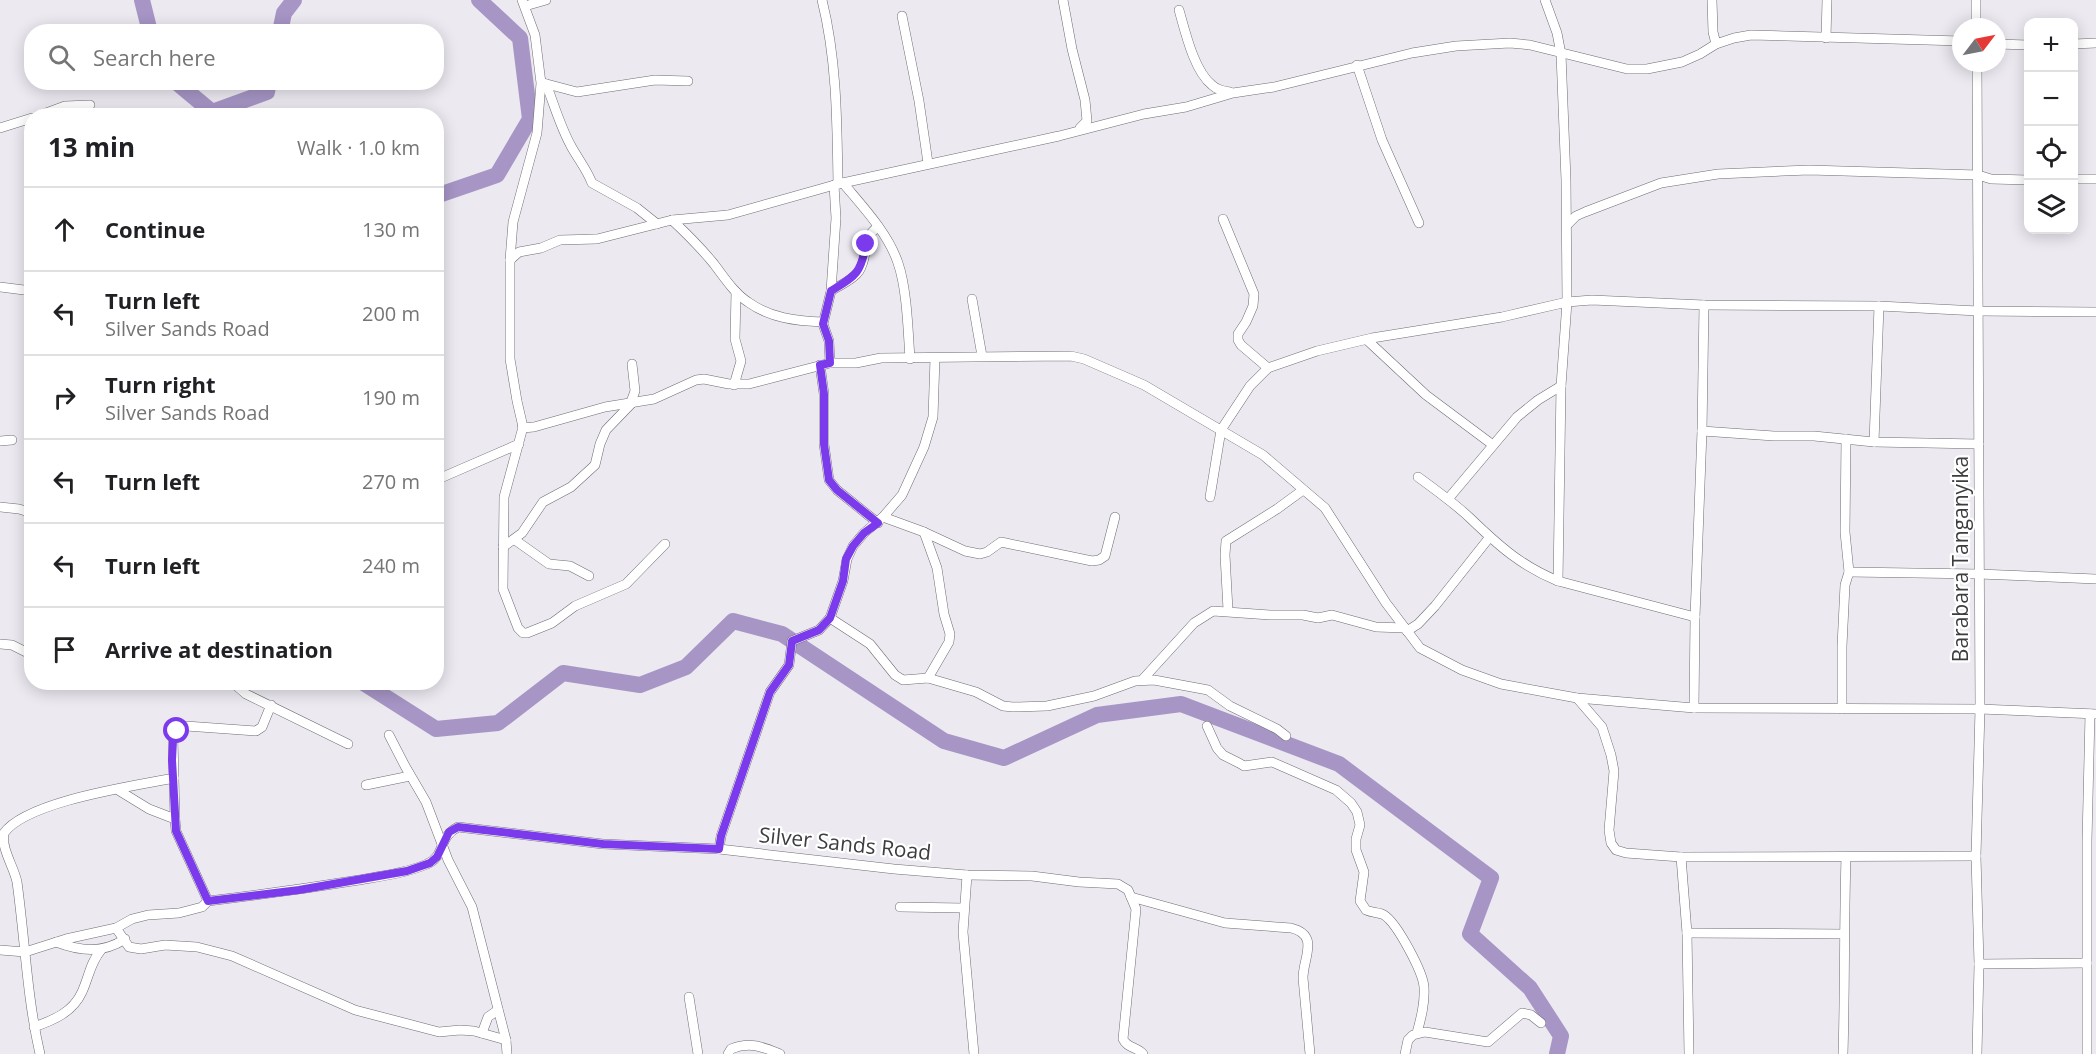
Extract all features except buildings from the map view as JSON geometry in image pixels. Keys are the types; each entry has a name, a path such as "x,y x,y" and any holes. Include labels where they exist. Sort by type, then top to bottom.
{"street":[{"path":"546,0 524,3 535,35 543,83 561,126 587,170 592,183 631,205 657,224"},
{"path":"822,0 827,19 836,101 838,184 831,291 823,322 829,341 825,364 824,394 824,444 829,480 837,490 881,520 924,532 965,551 980,554 1001,542 1096,561 1105,556 1115,517"},
{"path":"1063,0 1072,49 1086,100 1087,115 1084,126 1075,130"},
{"path":"1545,0 1552,15 1561,54 1567,225 1567,302 1562,386 1558,581"},
{"path":"1712,0 1713,32 1716,44"},
{"path":"1826,38 1827,0"},
{"path":"1976,0 1977,18"},
{"path":"1179,10 1198,66 1210,84 1219,90 1233,93"},
{"path":"902,16 920,101 928,163"},
{"path":"510,260 519,252 541,248 560,240 597,239 672,220 728,214 838,184 1037,141 1144,114 1186,107 1233,93 1274,87 1412,52 1486,43 1530,45 1627,69 1647,69 1682,62 1716,44 1751,35 1952,41"},
{"path":"2078,44 2096,43"},
{"path":"2006,44 2024,45"},
{"path":"1357,65 1391,161 1419,223"},
{"name":"Barabara Tanganyika","path":"1977,72 1980,709 1976,856 1979,964 1977,1054"},
{"path":"543,83 577,92 655,80 688,81"},
{"path":"543,83 537,133 513,222 510,260 510,358 522,428 504,497 503,589 518,628 523,633 527,633 552,623 575,606 626,584 665,544"},
{"path":"59,108 90,105"},
{"path":"0,128 24,120"},
{"path":"1567,225 1576,216 1602,204 1661,183 1718,174 1809,170 1978,175 1991,179 2024,180"},
{"path":"2078,179 2096,179"},
{"path":"838,184 878,227 899,265 908,323 910,359"},
{"path":"1222,219 1254,294 1253,306 1238,334 1238,340 1268,368"},
{"path":"672,220 691,238 747,302 774,315 795,321 823,322"},
{"path":"831,291 854,277 860,270 867,238 878,227"},
{"path":"0,286 24,290"},
{"path":"734,385 741,362 735,339 736,292"},
{"path":"972,299 982,356"},
{"path":"1209,497 1221,430 1250,386 1268,368 1317,351 1367,340 1502,317 1567,302 1627,300 1704,305 1879,306 1978,311 2096,312"},
{"path":"1694,708 1704,305"},
{"path":"1874,442 1879,306"},
{"path":"1367,340 1426,395 1492,445"},
{"path":"522,428 654,399 696,380 711,379 734,385 759,382 825,364 856,363 881,358 1071,356 1084,359 1144,385 1263,456 1325,508 1386,603 1420,648 1462,670 1501,684 1577,698 1694,708 1980,709 2093,714 2092,841 2087,963 2090,1051"},
{"path":"719,849 721,836 770,692 789,665 792,641 819,630 830,618 843,581 846,559 853,546 864,533 881,520 902,495 924,447 933,417 935,358"},
{"path":"503,547 526,528 538,506 571,487 595,465 606,430 632,402 635,391 632,364"},
{"path":"1448,499 1492,445 1527,408 1562,386"},
{"path":"1702,431 1874,442 1979,444"},
{"path":"1842,709 1845,585 1849,572 1845,532 1846,439"},
{"path":"0,441 12,440"},
{"path":"444,477 519,444"},
{"path":"1418,477 1448,499 1489,538 1513,557 1542,574 1558,581 1695,617"},
{"path":"1228,610 1226,541 1303,490"},
{"path":"0,507 24,511"},
{"path":"924,532 937,568 944,615 950,634 949,642 928,678"},
{"path":"1143,679 1174,643 1213,610 1270,615 1303,615 1318,618 1332,615 1376,627 1406,630 1418,624 1425,617 1489,538"},
{"path":"514,540 549,564 570,566 589,576"},
{"path":"1849,572 2096,579"},
{"path":"830,618 870,644 895,675 903,680 928,678 976,692 1003,706 1047,706 1094,696 1143,679 1209,690 1230,706 1286,736"},
{"path":"0,644 12,645 24,651"},
{"path":"241,690 348,744"},
{"path":"1577,698 1602,727 1611,755 1614,771 1609,830 1613,847 1626,853 1681,857 1976,856"},
{"path":"208,901 176,831 174,735 186,726 256,731 262,727 271,705"},
{"path":"1207,726 1217,748 1223,755 1239,764 1244,766 1272,762 1336,790 1351,803 1357,812 1360,825 1356,839 1356,850 1364,872 1360,901 1366,910 1385,915 1390,921 1407,944 1423,980 1423,1012 1418,1033"},
{"path":"389,735 426,802 442,845 472,907 506,1040 507,1054"},
{"path":"366,785 411,776"},
{"path":"40,1054 34,1027 16,879 2,837 6,830 31,813 87,796 174,778"},
{"path":"118,790 149,809 175,819"},
{"name":"Silver Sands Road","path":"0,950 25,952 116,928 132,919 148,915 179,913 202,907 208,901 299,890 407,871 430,863 437,857 449,832 458,827 603,844 719,849 882,868 967,875 1032,876 1118,884 1130,894 1225,923 1292,928 1306,936 1309,949 1303,978 1310,1054"},
{"path":"1681,857 1687,933 1689,1054"},
{"path":"1843,1054 1846,977 1844,934 1846,857"},
{"path":"967,875 964,944 974,1054"},
{"path":"1130,894 1136,909 1123,1039 1127,1045 1143,1054"},
{"path":"900,907 964,908"},
{"path":"116,928 129,947 141,949 165,945 197,947 232,956 355,1010 439,1032 460,1030 506,1040"},
{"path":"1687,933 1844,934"},
{"path":"56,942 81,950 101,950 124,939"},
{"path":"34,1027 72,1008 101,950"},
{"path":"1979,964 2087,963"},
{"path":"689,997 698,1054"},
{"path":"482,1033 489,1017 498,1010"},
{"path":"1405,1054 1408,1040 1418,1033 1425,1032 1488,1042 1522,1013 1531,1015 1541,1023"},
{"path":"728,1054 731,1049 749,1044 780,1054"}],"waterway":[{"path":"142,0 148,24"},
{"path":"282,24 284,13 294,0"},
{"path":"444,193 497,175 530,119 520,38 479,0"},
{"path":"186,90 207,108"},
{"path":"223,108 267,90"},
{"path":"375,690 436,729 498,723 563,673 640,685 686,667 733,621 782,634 944,741 1004,758 1097,715 1181,704 1339,764 1491,878 1470,934 1530,988 1561,1036 1557,1054"}],"route":[{"path":"177,731 173,740 172,760 176,831 208,901 299,890 407,871 430,863 437,857 449,832 458,827 603,844 719,849 721,836 770,692 789,665 792,641 819,630 830,618 843,581 846,559 864,533 878,523 837,490 829,480 824,444 824,394 820,365 830,363 829,341 823,324 831,291 854,277 860,270 866,244"}]}
